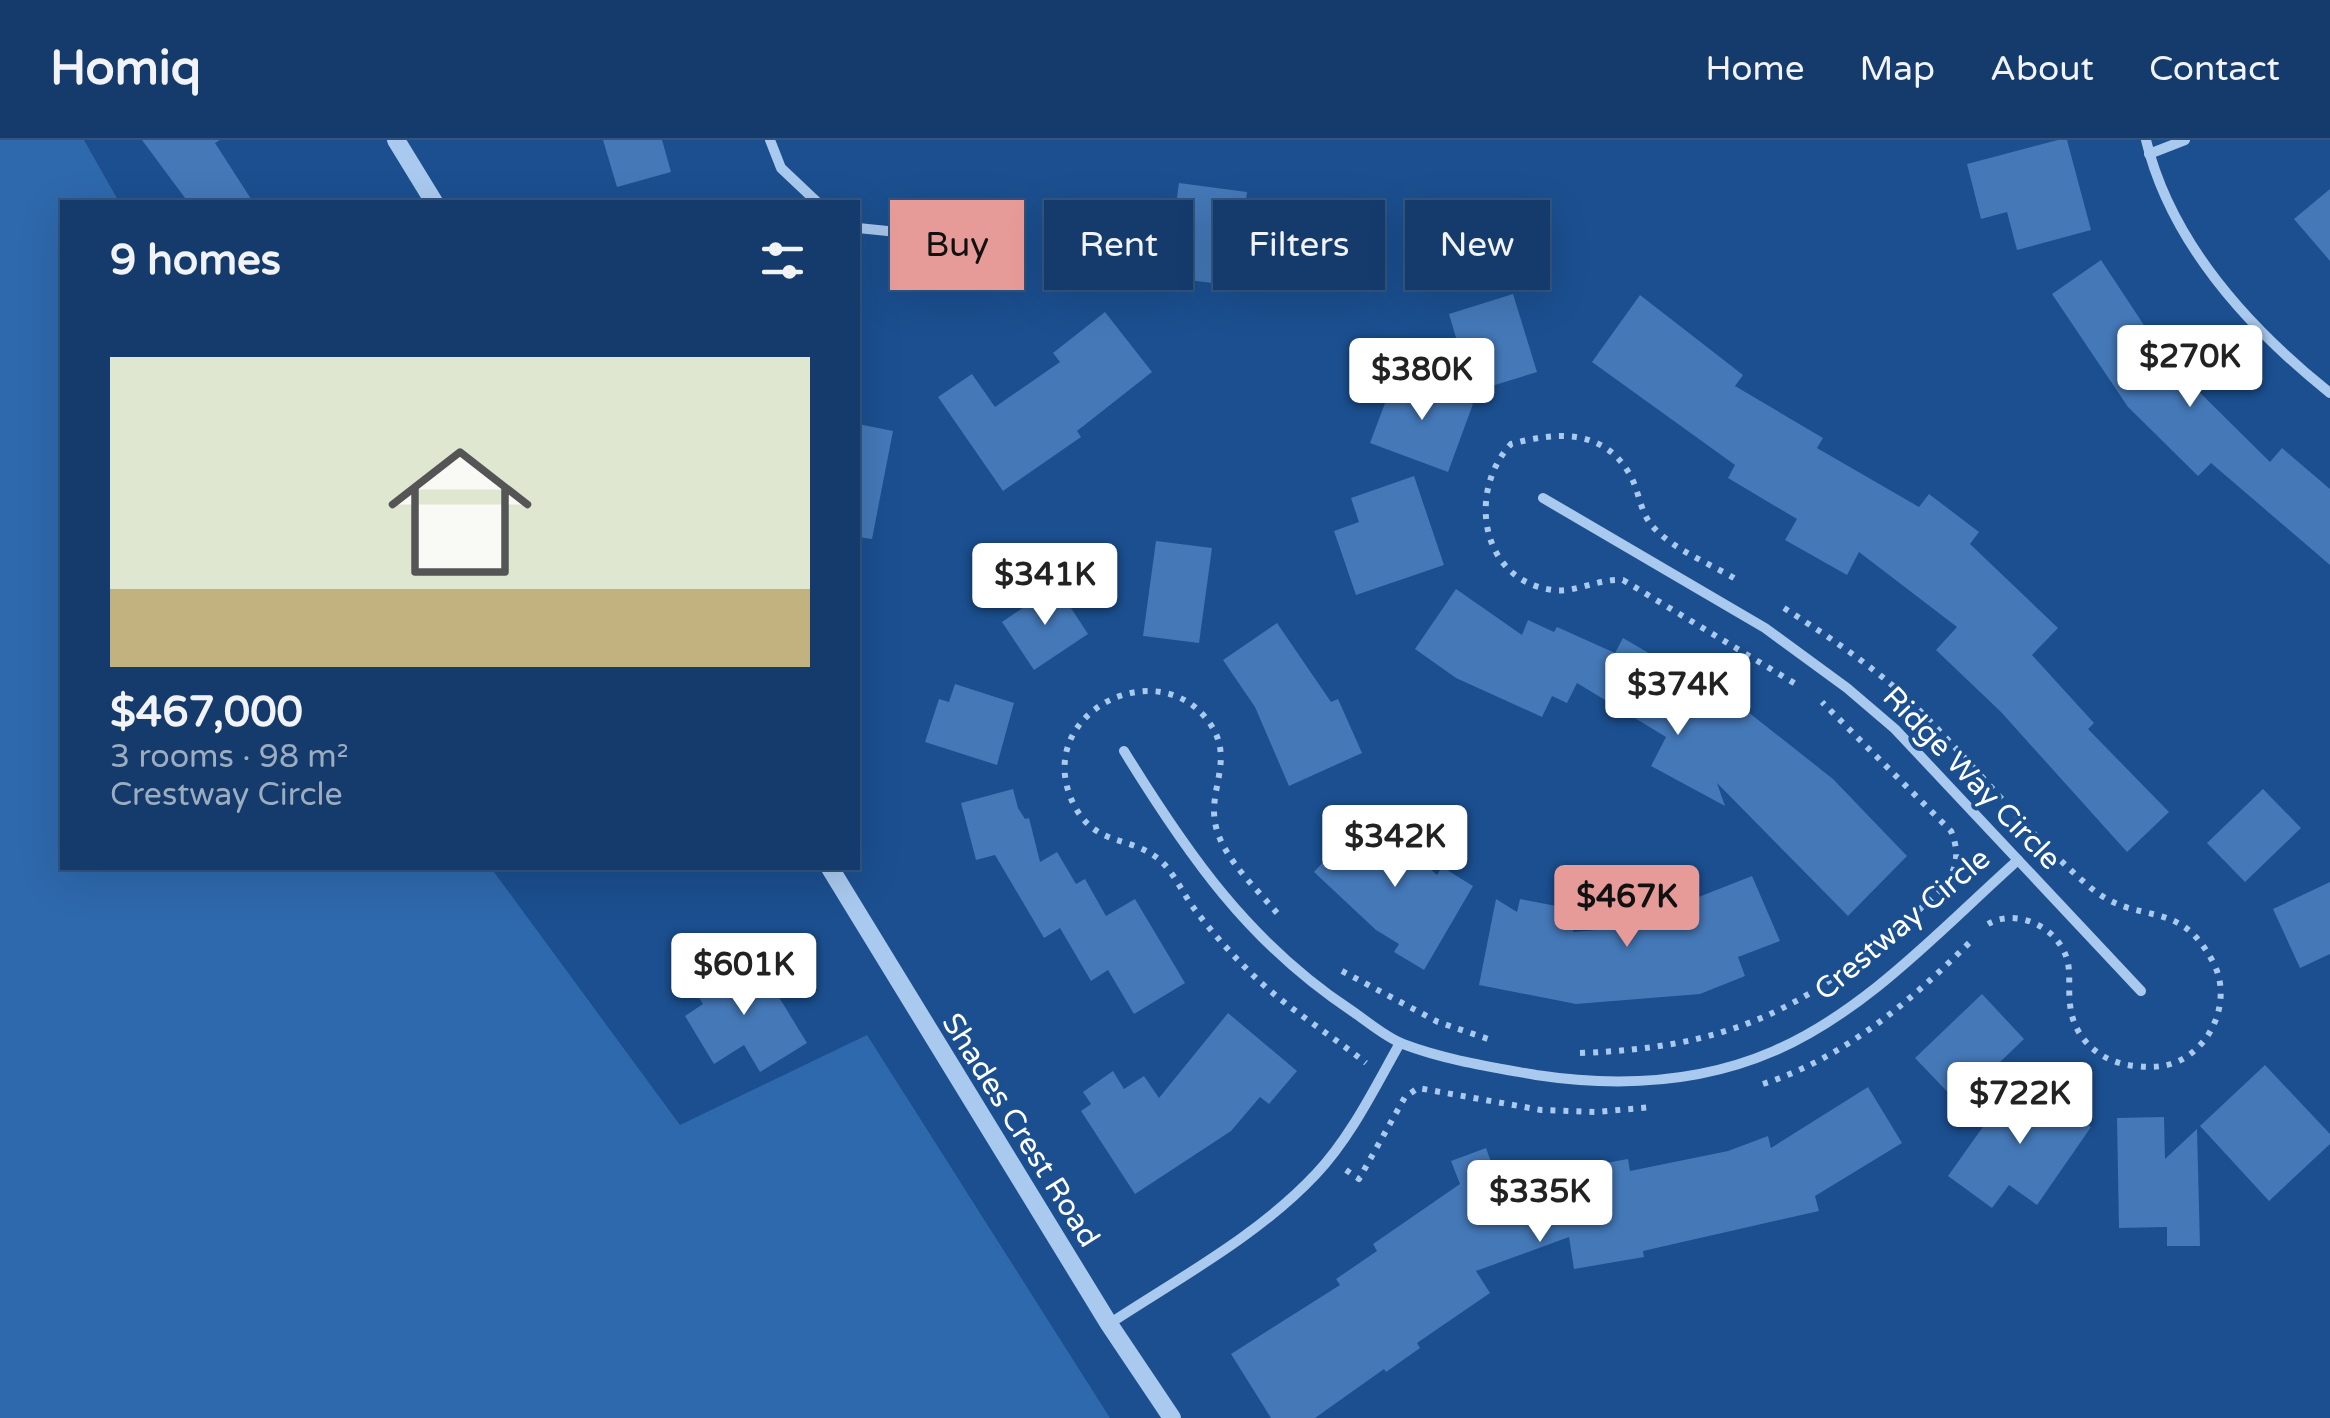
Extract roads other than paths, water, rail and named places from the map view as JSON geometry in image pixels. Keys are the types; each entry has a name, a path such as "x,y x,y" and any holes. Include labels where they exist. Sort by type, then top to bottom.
{"street":[{"path":"396,140 433,200"},
{"path":"770,140 780,168 816,200"},
{"path":"2146,140 2149,154 2204,265 2295,366 2330,393"},
{"path":"2149,154 2185,140"},
{"path":"860,228 890,231"},
{"name":"Ridge Way Circle","path":"1543,498 1766,628 1847,688 1895,729 2141,991"},
{"name":"Crestway Circle","path":"1124,752 1166,818 1251,931 1317,988 1400,1043 1486,1066 1578,1081 1670,1081 1774,1051 1842,1012 2018,860"},
{"name":"Shades Crest Road","path":"831,870 1110,1324 1172,1418"},
{"path":"1110,1324 1278,1210 1329,1157 1400,1043"}]}
